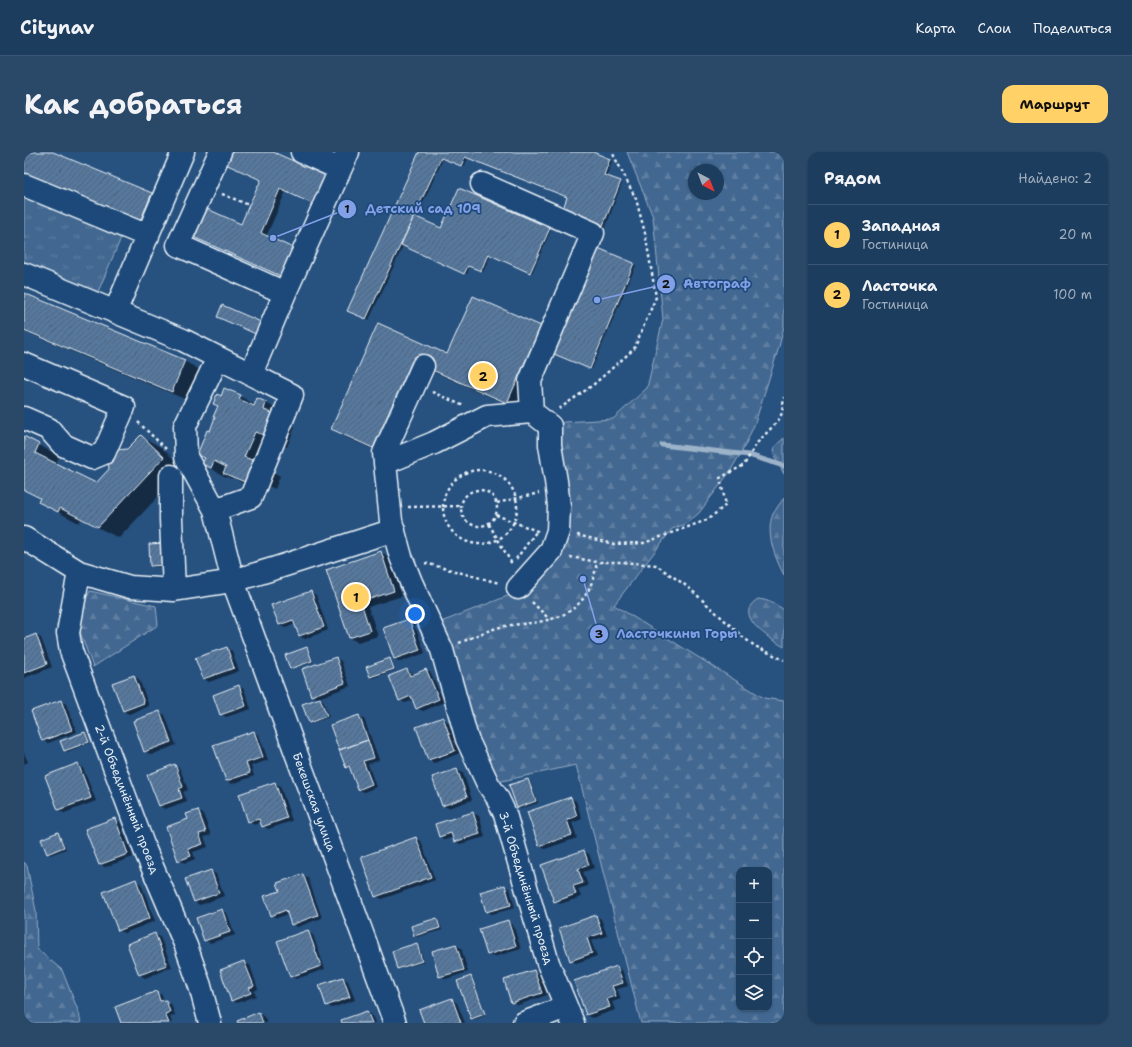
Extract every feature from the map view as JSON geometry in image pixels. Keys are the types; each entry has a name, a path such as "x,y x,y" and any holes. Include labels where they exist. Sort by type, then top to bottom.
{"street":[{"path":"115,312 183,152"},
{"path":"220,152 178,245 285,293"},
{"path":"251,374 285,293 344,161 302,152"},
{"path":"482,184 592,233 530,381 532,412"},
{"path":"24,185 148,236"},
{"path":"24,274 183,340 292,395 251,497 215,510"},
{"name":"Бекешская улица","path":"218,358 185,426 186,458 215,510 233,581 395,1023"},
{"path":"24,364 124,407 104,453 92,458 63,445 48,429 24,418"},
{"name":"3-й Объединённый проезд","path":"424,366 384,453 391,521 401,557 442,650 467,739 488,784 497,797 505,814 548,963 570,1015"},
{"path":"385,463 434,443 487,416 532,412 550,426 550,445 559,506 548,537 518,588"},
{"path":"171,476 174,590"},
{"path":"24,538 79,572 130,587 174,590 233,581 394,530"},
{"name":"2-й Объединённый проезд","path":"79,572 68,633 71,651 146,850 186,946 200,986 210,1023"},
{"path":"524,1023 570,1015"}],"path":[{"path":"550,426 559,409 593,386 634,349 656,297 645,233 636,199 612,152"},
{"path":"496,515 548,537 614,544 644,543 707,520 726,504 720,478 744,465 751,451 761,437 778,421 783,413 784,397"},
{"path":"124,407 170,452 171,476"},
{"path":"483,470 494,472 504,478 512,487 517,498 518,510 515,522 508,532 499,540 488,544 477,544 466,542 456,536 444,517 443,506 445,494 451,484 460,476 471,471 483,470"},
{"path":"539,485 539,500"},
{"path":"484,490 489,493 497,503 496,515 489,524 478,527 467,522 463,518 461,506 463,500 471,492 484,490"},
{"path":"497,503 539,493"},
{"path":"401,508 461,506"},
{"path":"538,523 563,556 597,562 621,562 656,565 688,587 744,638 755,646 784,660"},
{"path":"489,524 512,564 548,537"},
{"path":"401,557 518,588 549,619"},
{"path":"442,650 504,626 549,619 569,612 583,599 591,587 595,577 597,562"}],"green space":[{"path":"627,152 784,152 784,326 779,347 755,423 744,448 729,473 699,513 686,524 672,529 614,605 764,698 784,701 784,1023 641,1023 576,765 488,784 431,626 515,593 547,565 550,432 564,422 613,419 647,388 663,319 653,217"},
{"path":"25,197 121,238 97,294 24,263"},
{"path":"784,438 784,474 775,458 773,451 775,446"},
{"path":"784,498 784,575 774,553 770,529 773,514"},
{"path":"90,591 156,606 158,625 93,667 81,635 78,614"},
{"path":"758,599 765,600 784,610 784,647 763,633 751,619 749,612 751,605"},
{"path":"24,862 27,866 36,911 37,949 62,970 79,1013 81,1023 24,1023"}],"building":[{"path":"24,152 53,152 152,193 139,224 24,176"},
{"path":"228,152 273,152 328,176 315,205 280,189 261,233 295,249 283,277 191,236 203,207 241,224 261,180 223,163"},
{"path":"419,152 593,152 610,159 604,175 621,181 602,228 562,212 567,197 465,157 461,166 441,158 366,319 347,311"},
{"path":"459,188 550,228 530,273 488,254 481,271 468,266 464,274 401,245 414,216 441,228"},
{"path":"598,248 634,263 590,369 554,354"},
{"path":"24,293 185,360 172,392 24,330"},
{"path":"473,296 541,326 507,403 412,361 373,448 331,429 378,323 447,354"},
{"path":"222,305 261,322 256,334 217,317"},
{"path":"224,388 241,395 239,399 254,406 257,398 266,402 264,410 275,414 266,436 255,432 244,457 260,463 254,478 248,475 245,482 223,473 226,467 214,461 211,468 202,464 205,458 197,455 207,430 210,431 215,417 213,417 218,406 213,404 217,394 221,396"},
{"path":"141,435 164,457 98,527 60,508 58,512 38,502 40,498 24,490 24,436 39,444 35,453 96,483 109,469 108,459 116,450 127,449"},
{"path":"164,543 165,565 150,566 149,544"},
{"path":"381,551 394,591 361,602 370,631 349,638 326,570"},
{"path":"311,591 324,627 299,636 293,620 279,625 271,605"},
{"path":"409,619 420,650 394,659 383,628"},
{"path":"36,634 47,664 24,673 24,639"},
{"path":"227,647 234,668 203,679 195,658"},
{"path":"307,647 312,661 290,669 285,655"},
{"path":"336,657 345,683 311,696 302,669"},
{"path":"390,658 394,669 370,677 366,667"},
{"path":"407,669 410,676 426,669 439,699 416,709 411,696 399,701 389,676"},
{"path":"134,675 144,703 123,711 112,683"},
{"path":"239,685 246,706 220,715 213,695"},
{"path":"320,698 327,716 309,723 302,704"},
{"path":"61,700 72,730 42,741 31,711"},
{"path":"160,711 171,742 144,752 133,721"},
{"path":"359,715 368,740 339,750 330,725"},
{"path":"443,717 455,751 428,760 416,727"},
{"path":"254,731 263,757 246,763 250,773 226,781 213,745"},
{"path":"85,732 89,742 64,751 60,741"},
{"path":"368,740 374,758 363,761 372,784 358,790 349,766 346,768 339,750"},
{"path":"78,763 91,798 58,810 45,776"},
{"path":"175,764 183,787 179,789 182,798 159,806 147,775"},
{"path":"457,769 467,797 442,806 432,777"},
{"path":"528,779 536,801 517,808 509,785"},
{"path":"275,782 287,818 262,827 259,819 248,822 239,794"},
{"path":"571,797 577,816 567,820 572,835 539,846 527,812"},
{"path":"198,810 206,832 199,834 203,844 188,849 191,856 178,861 166,827 188,819 186,814"},
{"path":"473,812 480,834 454,842 451,833 439,837 435,824"},
{"path":"115,818 128,854 99,865 85,829"},
{"path":"58,832 64,847 47,854 41,839"},
{"path":"416,837 431,877 375,897 361,857"},
{"path":"584,850 589,865 578,869 583,883 573,886 576,894 554,902 541,865"},
{"path":"211,870 219,893 194,902 185,879"},
{"path":"303,874 318,915 291,925 286,910 271,916 264,896 280,891 277,883"},
{"path":"136,879 150,918 118,931 103,892"},
{"path":"505,885 511,905 486,912 480,892"},
{"path":"222,909 230,932 204,941 196,918"},
{"path":"596,915 602,933 587,938 592,953 570,961 559,928"},
{"path":"437,918 440,928 414,936 411,926"},
{"path":"508,920 516,946 487,955 479,929"},
{"path":"308,930 321,966 290,977 277,941"},
{"path":"155,933 167,965 139,975 127,944"},
{"path":"417,943 422,961 397,969 392,951"},
{"path":"456,944 464,970 439,977 432,951"},
{"path":"244,961 254,986 249,988 251,993 231,1001 220,970"},
{"path":"617,966 623,983 612,986 616,996 607,999 610,1007 586,1015 574,981"},
{"path":"534,970 542,993 511,1003 504,980"},
{"path":"471,976 485,1014 471,1019 457,981"},
{"path":"343,977 350,997 326,1006 319,985"},
{"path":"157,991 160,1001 166,1000 170,1012 165,1014 169,1023 121,1023 115,1007"},
{"path":"452,998 461,1023 424,1023 419,1010"},
{"path":"367,1011 372,1023 342,1023 341,1020"},
{"path":"259,1012 263,1023 238,1023 237,1021"}],"waterway":[{"path":"662,445 749,455 784,466"}],"place":[{"name":"Детский сад 109","path":"273,238"},
{"name":"Автограф","path":"597,300"},
{"name":"Ласточка","path":"483,376"},
{"name":"Ласточкины Горы","path":"583,579"},
{"name":"Западная","path":"356,597"}]}
